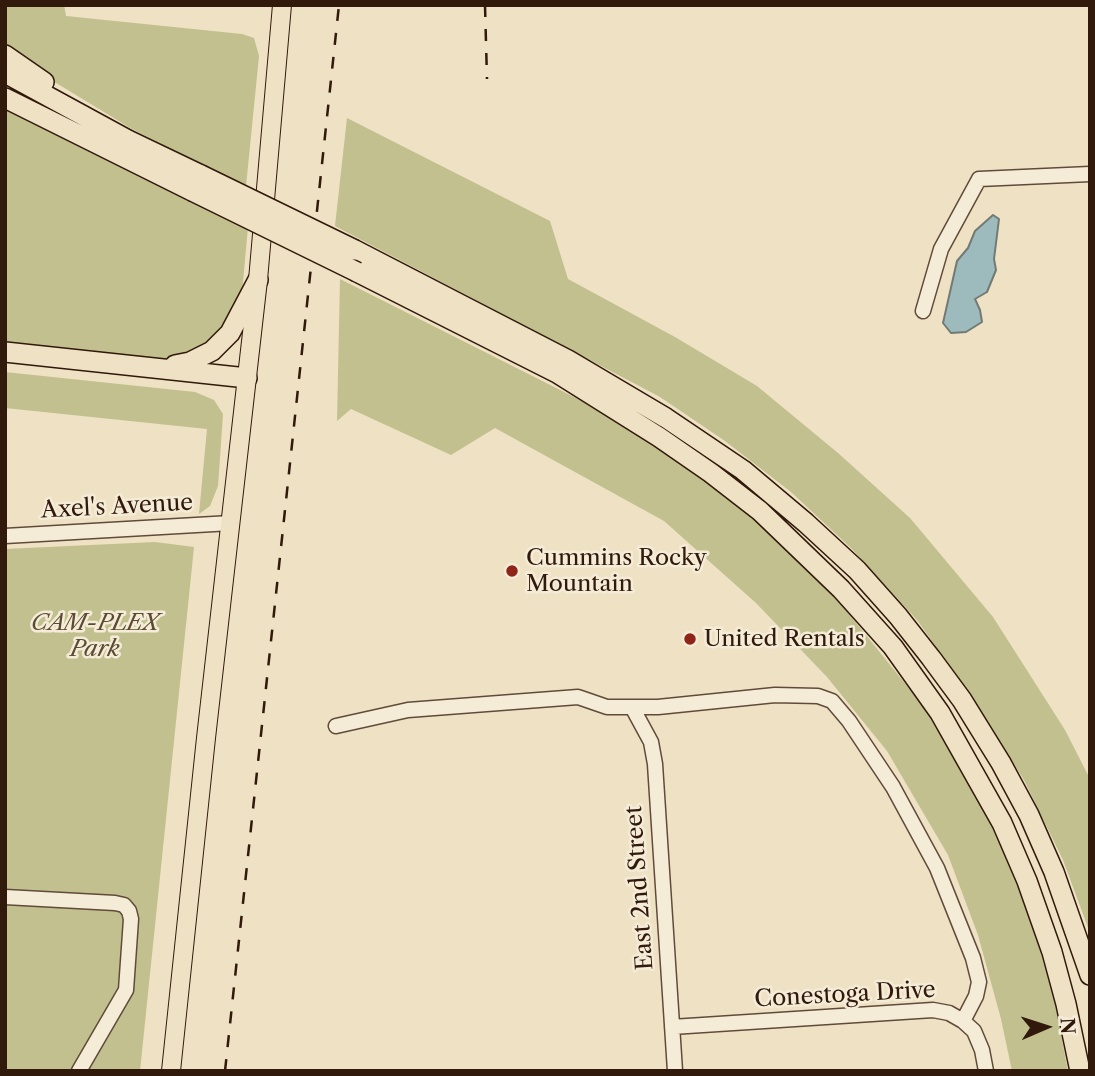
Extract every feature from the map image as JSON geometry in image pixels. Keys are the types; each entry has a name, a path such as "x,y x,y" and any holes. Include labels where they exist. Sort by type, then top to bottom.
{"highway":[{"path":"5,55 123,147"},
{"path":"5,73 123,147"},
{"path":"5,97 355,250 568,360 666,418 743,470 857,570 898,616 962,700 1029,815 1054,872 1090,975"},
{"path":"197,183 357,272 557,373 659,437 760,511 841,589 893,647 940,713 1002,824 1027,881 1052,952 1080,1071"},
{"path":"164,367 190,362 212,351 230,332 258,280"},
{"path":"5,352 164,367 246,384"},
{"path":"5,363 246,384"}],"main road":[{"path":"171,1071 258,280 282,5"}],"street":[{"path":"923,311 941,249 979,179 1090,174"},
{"name":"Axel's Avenue","path":"5,536 231,523"},
{"path":"336,726 408,710 578,697 607,707 632,708 775,695 818,696 832,701 849,721 893,787 937,868 973,958 979,982 976,996 963,1021"},
{"name":"East 2nd Street","path":"632,708 651,742 656,764 675,1071"},
{"path":"5,897 116,903 124,905 129,911 131,919 126,990 79,1071"},
{"name":"Conestoga Drive","path":"671,1027 933,1010 949,1013 974,1031 982,1050 986,1071"}],"green space":[{"path":"5,5 64,5 66,16 242,34 254,38 259,56 246,186 132,129 5,52"},
{"path":"5,103 248,227 242,293 223,333 185,357 159,359 5,345"},
{"path":"347,118 550,221 568,279 675,337 757,386 838,453 910,518 993,617 1065,730 1090,779 1090,933 1063,860 1024,780 972,697 917,620 852,549 791,492 725,441 660,397 335,226"},
{"path":"340,279 578,399 661,448 735,502 832,593 920,702 965,774 985,812 1007,857 1031,922 1052,988 1068,1071 1012,1071 978,935 948,855 887,751 827,677 756,603 664,521 495,428 451,455 351,409 337,421"},
{"path":"5,372 195,392 214,400 223,414 218,486 210,506 199,514 207,429 5,408"},
{"name":"CAM-PLEX Park","path":"155,542 194,547 140,1071 5,1071 5,549"}],"water":[{"path":"993,215 999,219 994,259 996,270 987,292 975,299 982,322 966,332 951,333 943,323 957,261 968,248 975,231"}],"railway":[{"path":"225,1071 339,5"},
{"path":"485,5 487,79"}],"place":[{"name":"Cummins Rocky Mountain","path":"512,571"},
{"name":"United Rentals","path":"690,639"}]}
